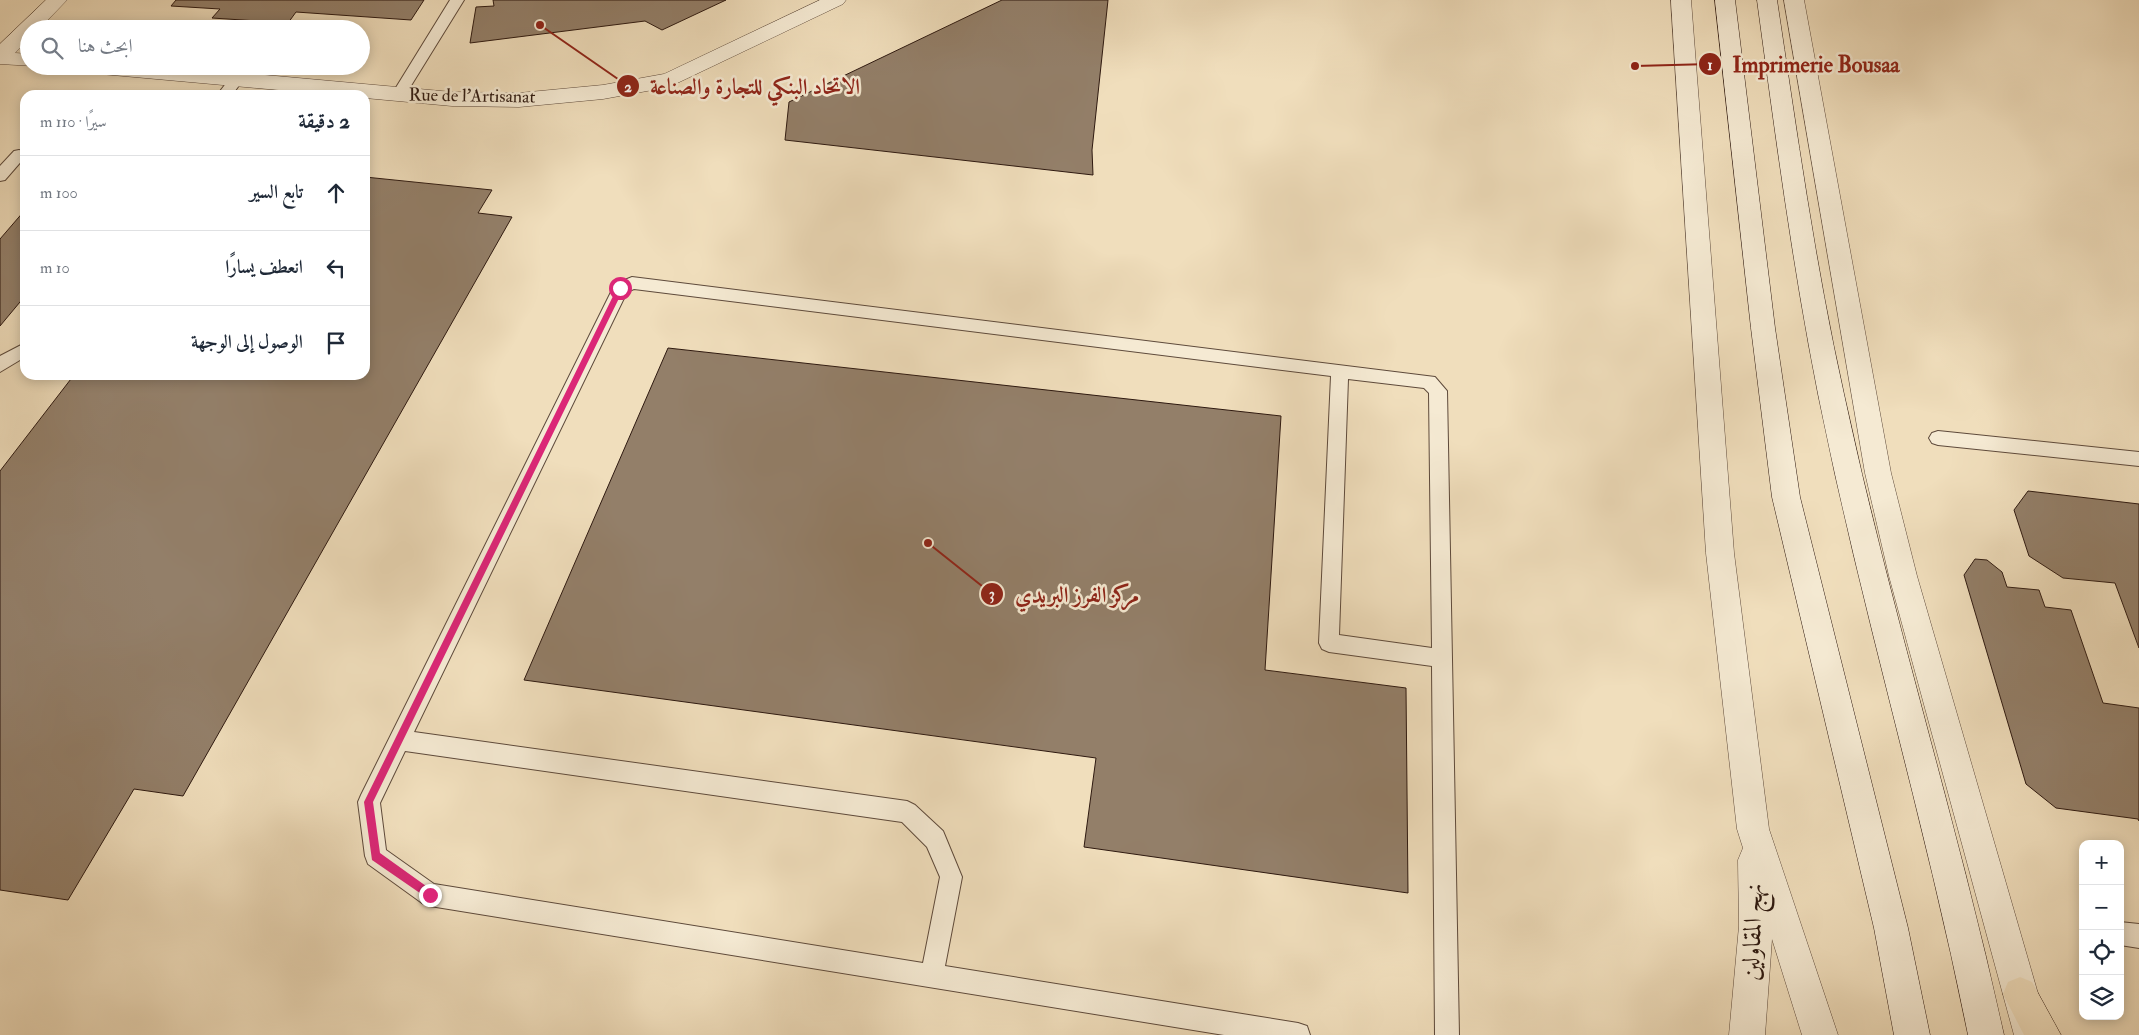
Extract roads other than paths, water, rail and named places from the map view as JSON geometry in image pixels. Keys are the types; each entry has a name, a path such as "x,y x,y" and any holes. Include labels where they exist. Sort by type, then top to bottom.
{"highway":[{"path":"2020,994 2043,1035"}],"street":[{"path":"37,20 57,0"},
{"name":"Rue de l'Artisanat","path":"370,93 452,99 519,100 603,92 669,80 836,0"},
{"path":"1681,0 1719,544 1753,829 1820,1035"},
{"path":"1725,0 1762,318 1786,497 1891,928 1912,1035"},
{"path":"1767,0 1804,253 1831,395 1861,527 1969,954 1986,1035"},
{"path":"1794,0 1878,473 1902,576 2032,1035"},
{"path":"0,57 20,37"},
{"path":"0,57 20,60"},
{"name":"Rue de l'Artisanat","path":"150,75 230,87 302,90"},
{"name":"نهج المقاولين","path":"1747,1035 1756,926 1753,829"}],"lane":[{"path":"399,94 457,0"},
{"path":"0,176 19,155"},
{"path":"1298,1035 430,895 376,856 369,802 620,288 625,284 632,283 1429,382 1438,391 1447,1035"},
{"path":"0,366 20,353"},
{"path":"1340,371 1329,643 1441,658"},
{"path":"1938,438 2139,459"},
{"path":"399,740 907,812 935,839 951,877 932,975"},
{"path":"2124,934 2139,936"}],"place":[{"name":"الاتحاد البنكي للتجارة والصناعة","path":"540,25"},
{"name":"Imprimerie Bousaa","path":"1635,66"},
{"name":"مركز الفرز البريدي","path":"928,543"}]}
